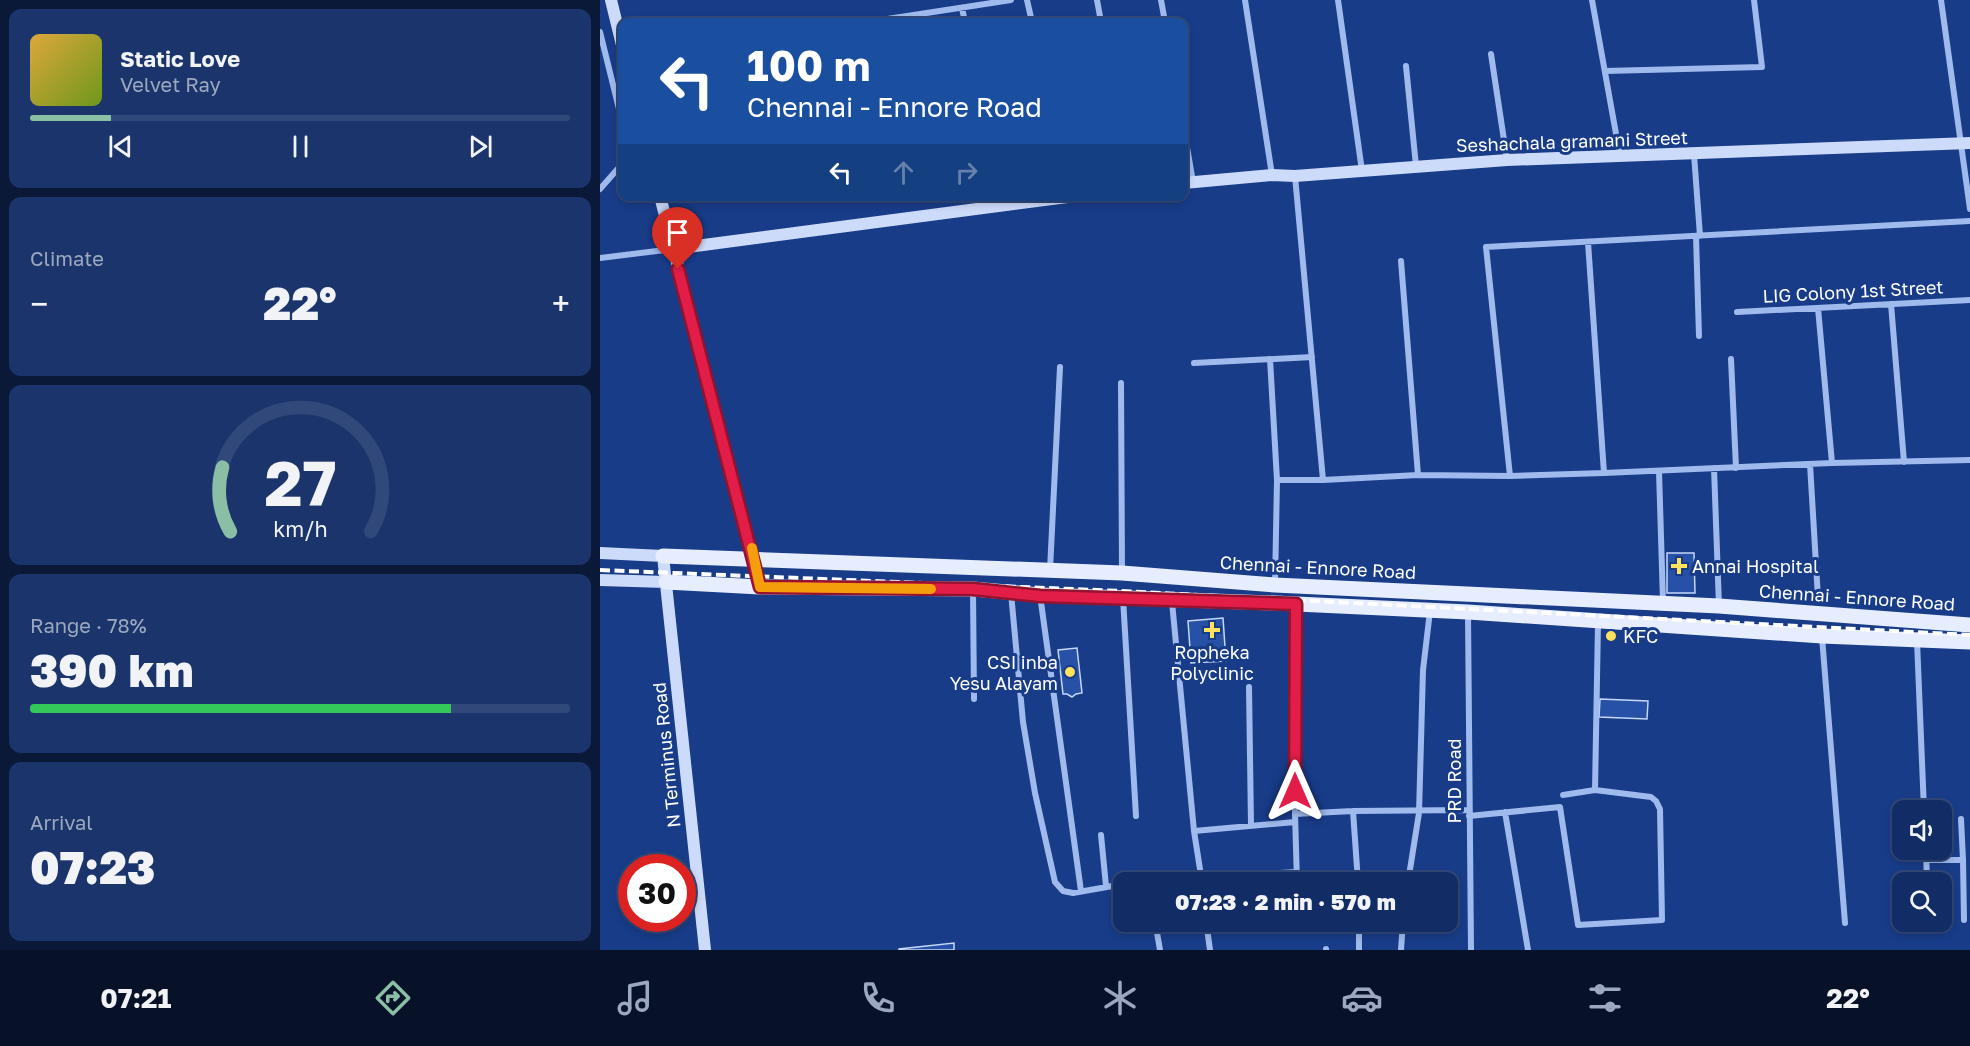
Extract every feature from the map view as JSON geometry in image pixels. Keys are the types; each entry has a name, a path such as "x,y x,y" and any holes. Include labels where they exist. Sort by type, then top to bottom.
{"main road":[{"name":"Chennai - Ennore Road","path":"663,556 1122,573 1275,585 1719,606 1970,625"},
{"name":"Chennai - Ennore Road","path":"666,582 760,587 973,589 1040,596 1430,610 1822,636 1970,642"}],"street":[{"path":"895,18 1011,0"},
{"path":"1027,0 1031,18"},
{"path":"1097,0 1100,18"},
{"path":"1161,0 1164,18"},
{"path":"1245,0 1272,175"},
{"path":"1338,0 1362,171"},
{"path":"1592,0 1620,157"},
{"path":"1605,71 1762,67 1754,0"},
{"path":"1941,0 1966,143 1970,209"},
{"path":"610,2 618,31"},
{"path":"962,8 964,18"},
{"path":"600,32 618,105"},
{"path":"1491,54 1507,160"},
{"path":"1406,66 1416,166"},
{"name":"Seshachala gramani Street","path":"1188,183 1272,175 1295,176 1507,160 1966,143"},
{"path":"1694,154 1699,336"},
{"path":"600,189 618,169"},
{"path":"1295,176 1323,480"},
{"path":"661,201 755,560 760,587"},
{"path":"600,258 1001,201"},
{"path":"1510,476 1486,247 1970,221"},
{"path":"1588,242 1604,473"},
{"path":"1401,261 1418,475"},
{"name":"LIG Colony 1st Street","path":"1737,312 1970,300"},
{"path":"1891,304 1904,462"},
{"path":"1818,308 1832,464"},
{"path":"1194,363 1312,357"},
{"path":"1270,359 1277,480 1275,585"},
{"path":"1731,359 1736,468"},
{"path":"1050,571 1060,367"},
{"path":"1121,383 1122,573"},
{"path":"1277,480 1418,475 1510,476 1970,460"},
{"path":"1810,464 1818,598"},
{"path":"1714,468 1719,606"},
{"path":"1659,471 1663,605"},
{"path":"600,553 663,556"},
{"name":"N Terminus Road","path":"663,556 705,950"},
{"path":"600,580 666,582"},
{"path":"973,589 974,699"},
{"path":"1011,593 1023,722 1035,793 1055,882 1063,891 1081,891 1113,885"},
{"path":"1040,596 1081,891"},
{"path":"1122,598 1136,816"},
{"path":"1172,601 1194,831 1201,872"},
{"path":"1296,604 1295,822 1297,872"},
{"path":"1409,872 1419,810 1424,670 1430,610"},
{"name":"PRD Road","path":"1468,612 1471,950"},
{"path":"1595,790 1598,622"},
{"path":"1822,636 1845,924"},
{"path":"1917,641 1924,800"},
{"path":"1249,687 1251,825"},
{"path":"1295,814 1419,810 1469,813 1560,807 1578,925 1662,920 1660,809 1656,801 1652,797 1595,790 1563,795"},
{"path":"1353,811 1357,872"},
{"path":"1505,812 1528,950"},
{"path":"1961,819 1964,920"},
{"path":"1194,831 1295,822"},
{"path":"1101,835 1106,886"},
{"path":"1926,860 1927,872"},
{"path":"1952,860 1963,860"},
{"path":"1157,932 1160,950"},
{"path":"1208,932 1210,950"},
{"path":"1359,932 1359,950"},
{"path":"1401,950 1402,932"}],"building":[{"path":"1667,553 1694,553 1695,593 1667,593"},
{"path":"1223,618 1226,661 1191,663 1188,621"},
{"name":"CSI inba Yesu Alayam","path":"1077,648 1082,693 1072,697 1063,694 1058,650"},
{"path":"1600,699 1648,701 1647,719 1599,717"},
{"path":"954,943 954,950 899,950 899,949"}],"railway":[{"path":"600,570 1121,591 1970,635"}],"slow traffic":[{"path":"752,548 760,587 931,589"}],"place":[{"name":"Annai Hospital","path":"1679,566"},
{"name":"Ropheka Polyclinic","path":"1212,630"},
{"name":"KFC","path":"1611,636"},
{"name":"CSI inba Yesu Alayam","path":"1070,672"}],"route":[{"path":"678,269 755,560 760,587 973,589 1040,596 1296,604 1295,791"}]}
